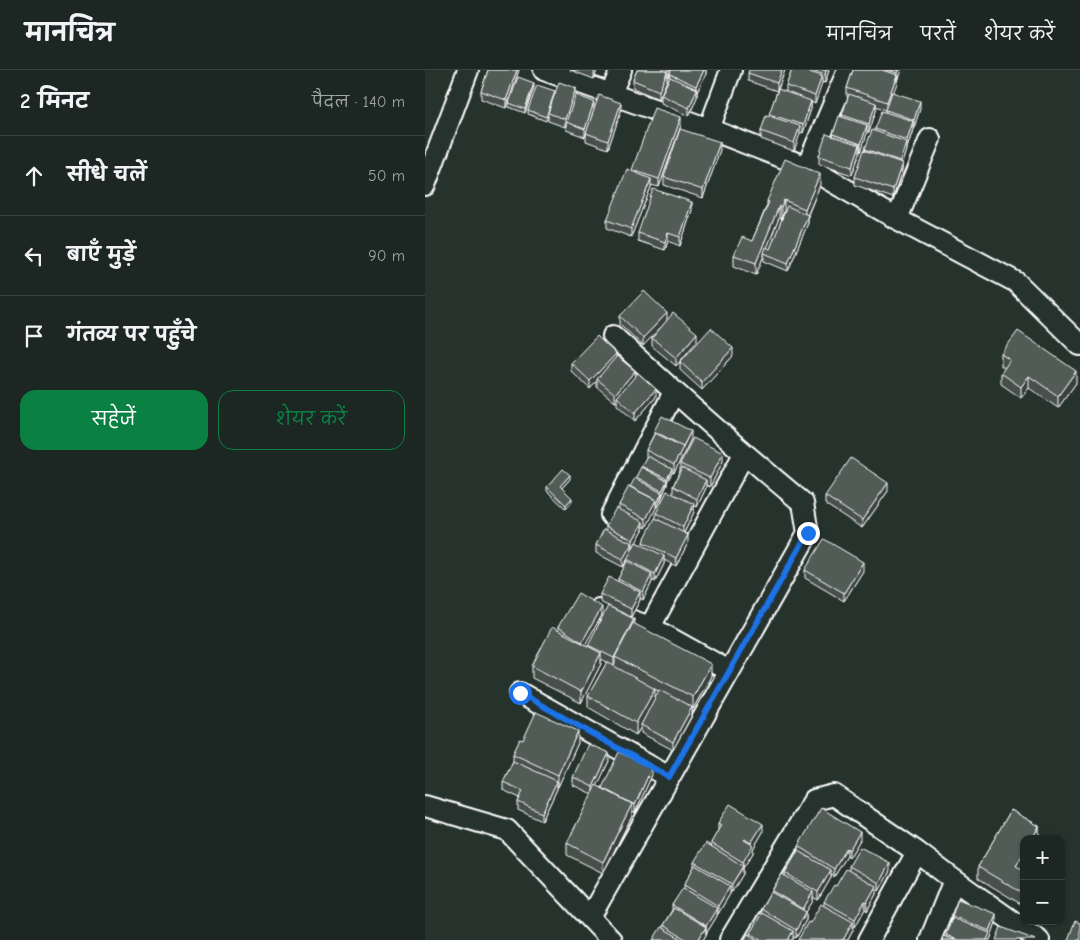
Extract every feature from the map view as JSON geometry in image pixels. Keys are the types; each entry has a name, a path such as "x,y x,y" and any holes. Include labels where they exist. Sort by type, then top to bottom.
{"street":[{"path":"425,185 468,70"},
{"path":"544,70 709,129 807,168 897,219 1016,282 1080,345"},
{"path":"611,93 621,70"},
{"path":"709,129 731,70"},
{"path":"807,168 848,70"},
{"path":"897,219 930,139"},
{"path":"590,917 808,533 803,503 744,454 613,336"},
{"path":"611,515 674,392"},
{"path":"650,627 744,454"},
{"path":"599,610 650,627 729,671"},
{"path":"520,693 669,777"},
{"path":"730,940 814,800 834,795 1039,940"},
{"path":"425,806 507,830 611,940"},
{"path":"869,940 917,852"},
{"path":"930,940 954,880"}],"building":[{"path":"488,70 517,70 506,100 481,91"},
{"path":"637,70 662,70 667,72 659,91 633,80"},
{"path":"671,70 704,70 696,86 670,74"},
{"path":"749,70 782,70 777,83 748,73"},
{"path":"792,70 803,70 822,76 815,96 786,86"},
{"path":"809,70 826,70 825,75"},
{"path":"853,70 882,70 897,75 887,102 847,88"},
{"path":"887,70 898,70 897,73"},
{"path":"518,77 534,83 525,109 509,103"},
{"path":"670,77 697,89 689,108 661,95"},
{"path":"559,82 576,88 565,119 548,113"},
{"path":"537,85 555,91 546,117 528,110"},
{"path":"778,89 811,101 803,125 769,114"},
{"path":"892,92 920,101 914,120 886,110"},
{"path":"849,94 876,103 869,124 842,115"},
{"path":"576,95 594,102 585,129 566,122"},
{"path":"599,95 621,103 608,141 586,133"},
{"path":"654,108 681,117 659,179 632,170"},
{"path":"882,111 913,121 907,140 875,129"},
{"path":"766,115 800,126 794,143 761,131"},
{"path":"839,116 867,125 861,144 833,134"},
{"path":"680,129 720,142 703,190 664,177"},
{"path":"872,130 906,142 900,161 865,149"},
{"path":"826,134 860,145 852,167 819,156"},
{"path":"864,150 902,163 893,190 855,177"},
{"path":"785,159 820,174 805,209 784,200 781,207 779,206 756,263 734,255 742,237 752,241"},
{"path":"627,169 651,179 631,229 607,220"},
{"path":"653,189 692,202 680,237 668,233 665,242 638,233"},
{"path":"787,206 808,215 788,263 764,253 766,247 770,249"},
{"path":"644,291 667,313 643,338 620,316"},
{"path":"673,313 697,333 676,358 652,338"},
{"path":"711,328 733,348 702,382 680,362"},
{"path":"1018,331 1076,371 1058,396 1029,376 1021,387 1001,373 1010,360 1001,354"},
{"path":"597,336 616,354 590,381 571,363"},
{"path":"617,356 635,371 615,394 597,379"},
{"path":"638,373 656,389 635,413 617,397"},
{"path":"662,416 691,431 683,446 654,431"},
{"path":"655,433 683,447 674,465 646,450"},
{"path":"693,438 723,453 710,478 680,464"},
{"path":"647,456 672,469 667,479 641,466"},
{"path":"851,458 888,483 862,520 825,496"},
{"path":"641,467 667,481 662,491 636,477"},
{"path":"682,468 706,480 697,499 673,486"},
{"path":"563,469 570,475 560,486 572,498 566,505 547,487"},
{"path":"635,478 662,493 657,503 656,500 630,487"},
{"path":"629,486 656,500 646,519 619,505"},
{"path":"667,491 694,504 683,527 656,513"},
{"path":"616,508 643,522 633,540 606,526"},
{"path":"655,518 688,535 676,558 643,542"},
{"path":"604,529 632,543 623,559 596,545"},
{"path":"824,539 863,562 844,593 805,570"},
{"path":"636,542 664,556 655,574 627,559"},
{"path":"627,561 652,574 643,592 618,579"},
{"path":"609,577 640,592 631,609 600,594"},
{"path":"578,593 602,607 582,642 558,627"},
{"path":"608,606 634,619 614,658 588,645"},
{"path":"633,623 711,664 693,697 615,657"},
{"path":"552,627 601,653 581,692 532,666"},
{"path":"607,662 655,689 636,723 588,696"},
{"path":"659,690 692,707 673,742 641,725"},
{"path":"536,712 578,731 558,775 513,754 520,739 523,740"},
{"path":"588,744 609,753 593,787 573,777"},
{"path":"619,752 652,767 635,805 602,788"},
{"path":"513,761 557,781 542,813 518,802 523,791 503,782"},
{"path":"596,785 632,804 603,862 567,843"},
{"path":"730,804 763,824 751,843 744,840 753,845 743,862 711,843 721,825 718,823"},
{"path":"821,808 860,832 834,869 798,846"},
{"path":"1011,810 1039,826 1034,835 1020,835 1020,859 1016,866 1020,868 1020,892 978,867"},
{"path":"706,843 743,866 732,884 694,862"},
{"path":"860,847 890,863 879,883 849,866"},
{"path":"798,851 831,870 818,892 785,873"},
{"path":"695,865 730,886 718,906 684,885"},
{"path":"846,869 876,886 855,919 824,902"},
{"path":"782,874 813,892 803,909 772,891"},
{"path":"683,888 717,908 706,926 672,905"},
{"path":"771,892 806,912 796,930 761,909"},
{"path":"958,899 996,914 990,931 952,916"},
{"path":"821,904 853,922 843,940 798,940 808,922 810,923"},
{"path":"674,908 706,927 698,940 687,940 663,925"},
{"path":"762,913 793,931 788,940 762,940 750,933"},
{"path":"952,918 990,933 987,940 958,940 946,935"},
{"path":"1075,921 1080,923 1080,940 1068,940"},
{"path":"661,927 683,940 653,940"},
{"path":"1001,927 1036,940 996,940"},
{"path":"748,934 758,940 744,940"},
{"path":"943,936 955,940 942,940"}],"route":[{"path":"520,693 669,777 808,533"}]}
